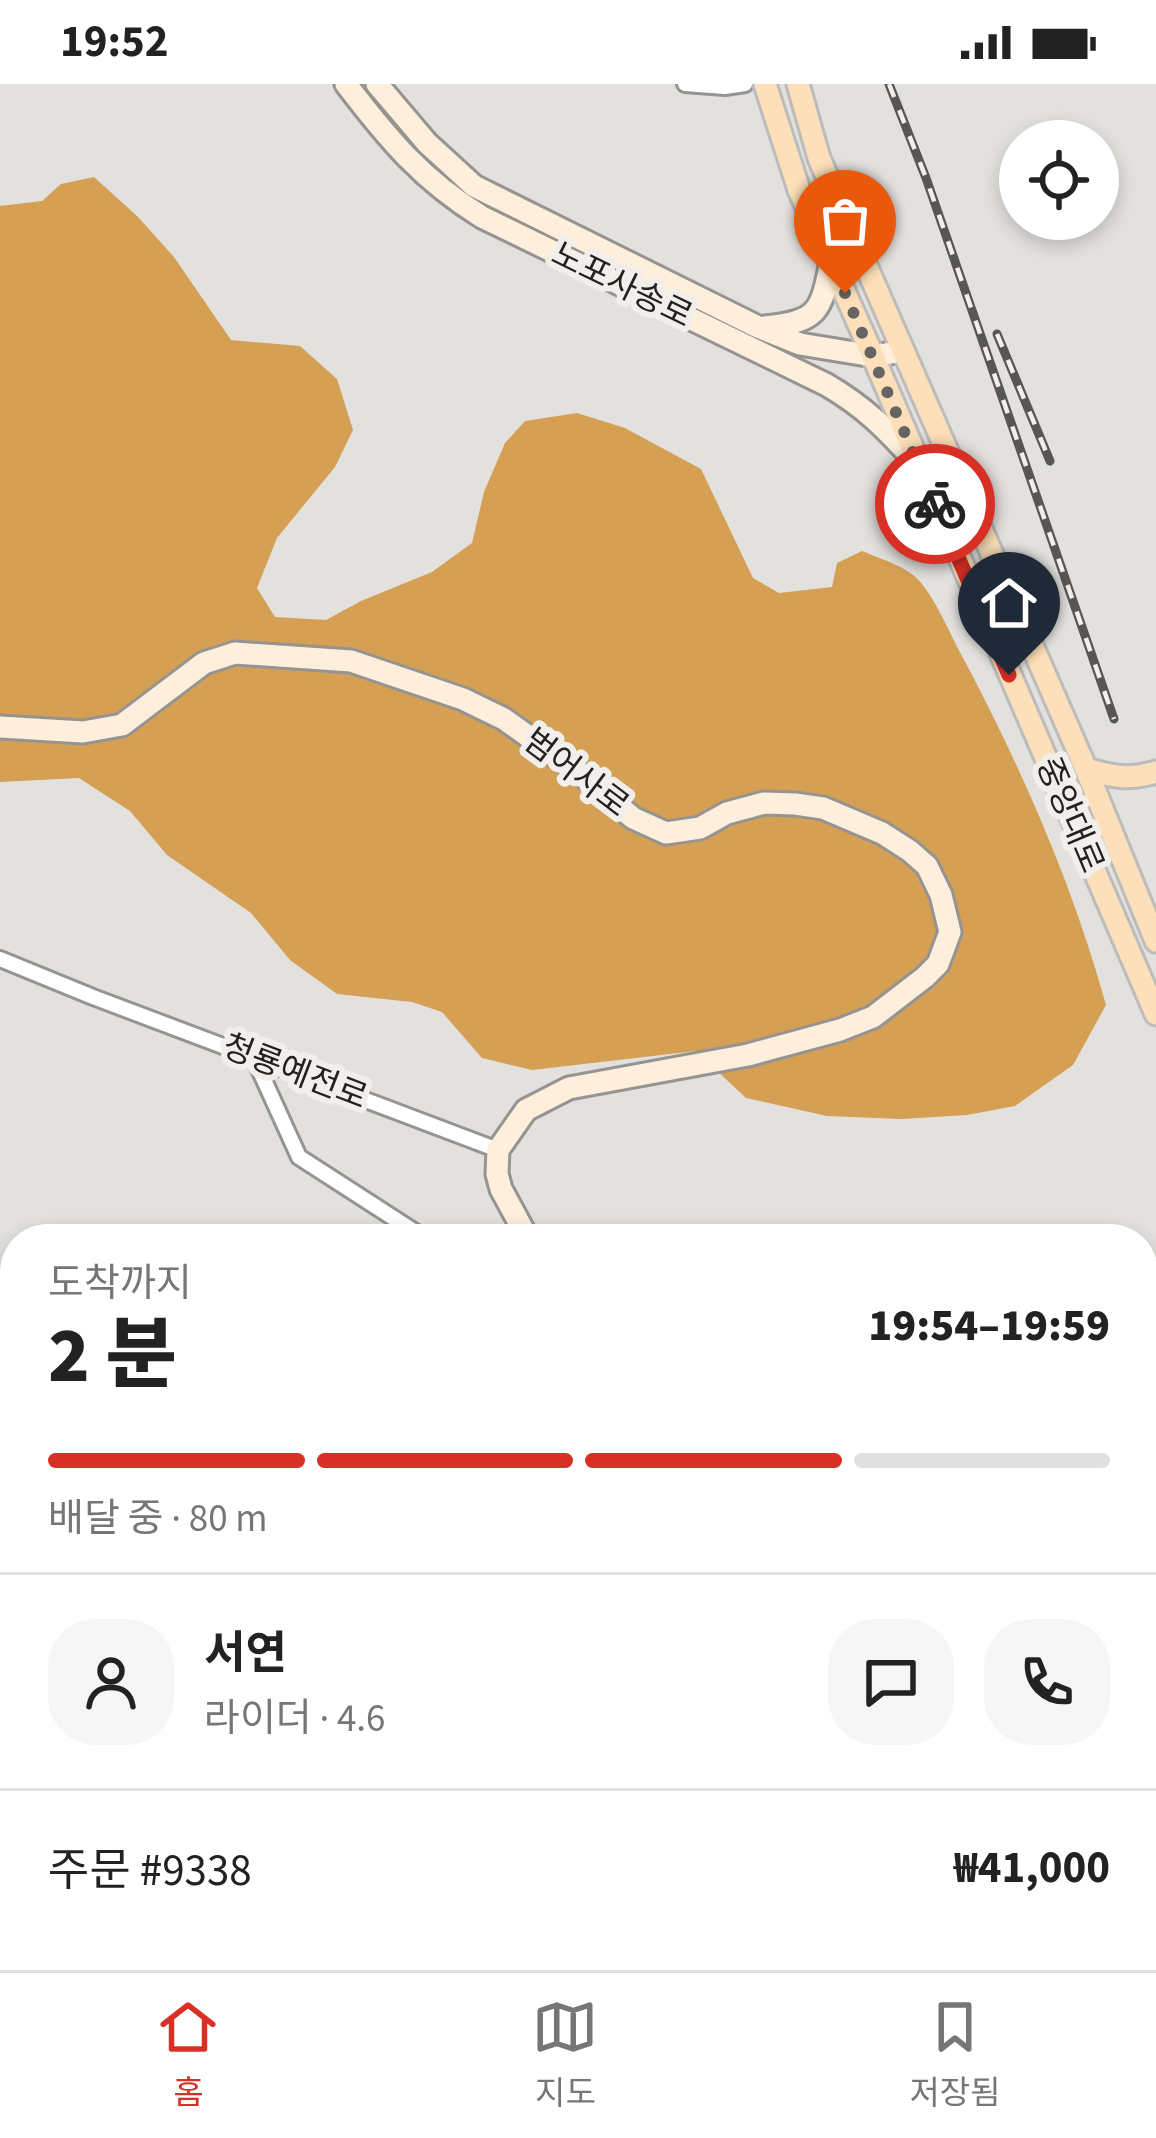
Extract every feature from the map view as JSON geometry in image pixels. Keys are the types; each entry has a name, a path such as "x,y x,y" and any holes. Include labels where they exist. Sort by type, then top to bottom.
{"main road":[{"name":"중앙대로","path":"764,84 799,190 1156,1014"},
{"name":"중앙대로","path":"798,84 819,158 1086,769 1156,941"},
{"path":"1086,769 1116,778 1156,772"}],"street":[{"name":"노포사송로","path":"346,84 400,151 460,203 855,402 917,463"},
{"name":"노포사송로","path":"377,84 427,143 474,187 800,344 873,356 903,351"},
{"path":"685,84 745,84"},
{"path":"758,327 801,323 812,314 825,293 831,261"},
{"name":"범어사로","path":"0,727 83,732 122,725 204,663 235,653 351,661 463,699 504,719 633,818 666,832 700,828 727,813 764,803 795,804 823,808 882,833 927,866 950,932 938,964 873,1017 748,1055 568,1088 526,1110 499,1150"},
{"name":"청룡예전로","path":"0,960 499,1150"},
{"path":"253,1056 299,1157 403,1224"},
{"path":"499,1150 501,1189 520,1224"}],"shaded area":[{"path":"94,177 174,257 231,340 300,346 337,379 353,430 335,467 277,538 257,588 275,617 326,620 432,572 472,543 484,492 505,443 525,421 577,413 625,428 701,469 753,578 779,593 832,587 837,563 862,551 913,575 940,612 1004,739 1061,870 1092,959 1106,1005 1073,1065 1015,1106 901,1119 827,1116 746,1098 696,1051 532,1070 482,1058 442,1012 412,1002 337,994 290,960 251,913 167,855 130,811 79,778 0,782 0,206 42,201 61,184"}],"railway":[{"path":"889,84 1114,719"},
{"path":"997,334 1050,461"}],"way so far":[{"path":"845,293 935,504"}],"route":[{"path":"935,504 1009,675"}]}
